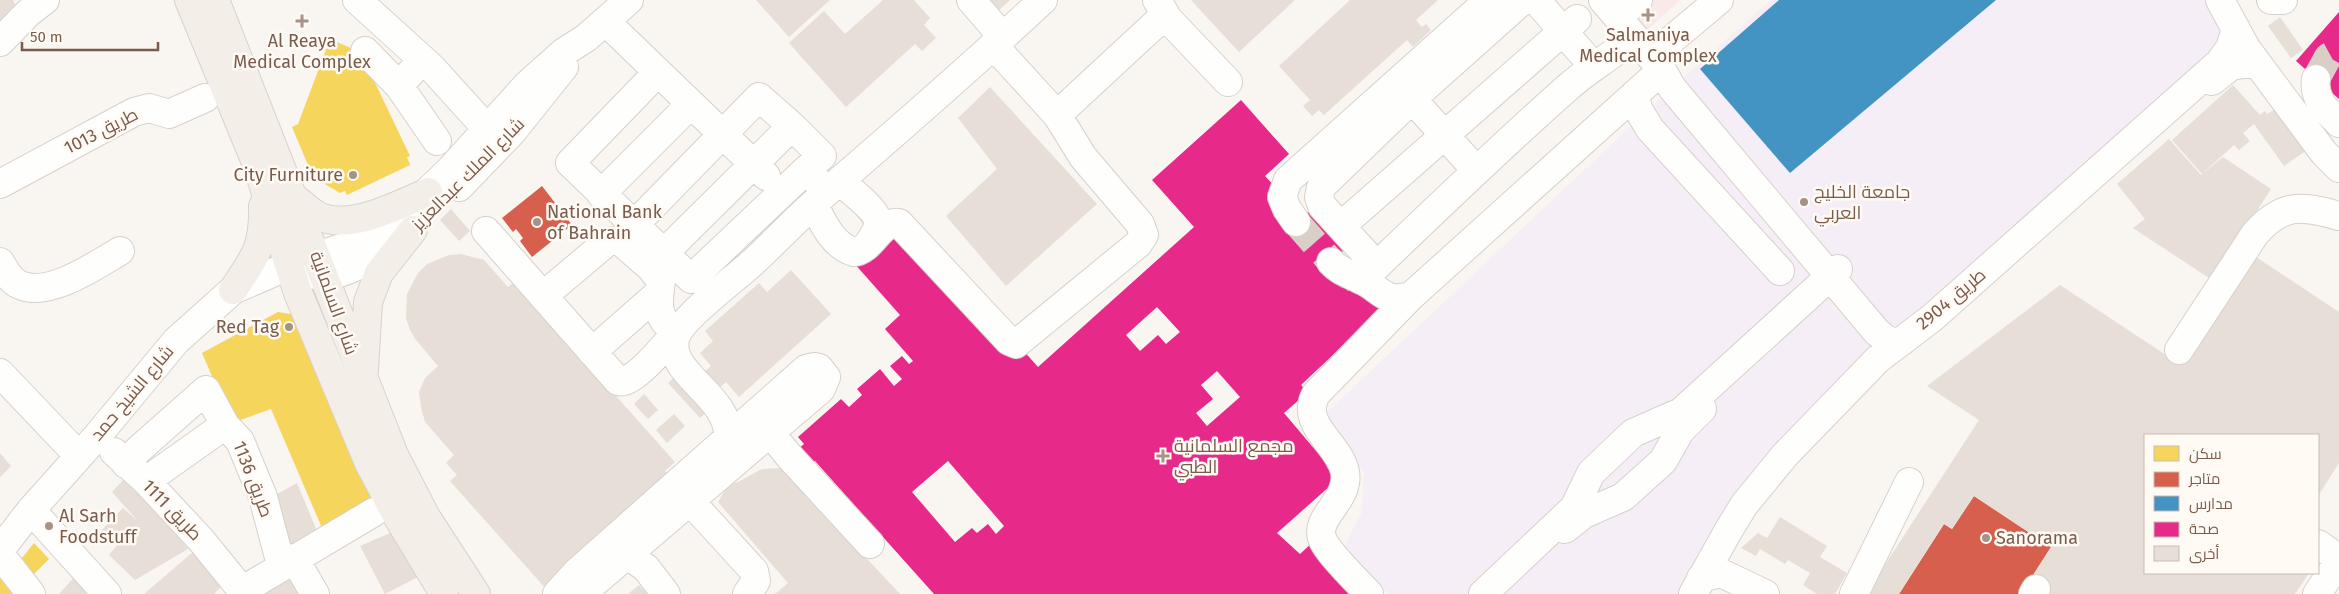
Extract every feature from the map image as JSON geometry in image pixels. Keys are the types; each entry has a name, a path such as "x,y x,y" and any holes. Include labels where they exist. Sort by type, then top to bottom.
{"main road":[{"name":"شارع السلمانية","path":"189,0 258,165 288,266 369,463 396,516 444,594"},
{"name":"شارع السلمانية","path":"215,0 394,455 426,517 476,594"},
{"path":"233,290 259,251 263,206 258,165"},
{"path":"294,198 318,216 336,222 354,221 428,192"},
{"path":"364,382 368,302 380,273 413,230"}],"street":[{"name":"شارع الملك عبدالعزيز","path":"288,266 320,267 364,262 413,230 462,184 499,131 550,64 596,30 629,0"},
{"path":"806,170 822,197 828,233 835,240 849,251 858,252 889,224 898,223 1009,341 1016,344 1020,343 1138,244 1144,235 1140,224 1083,157 1057,115 998,42 971,0"},
{"path":"486,231 618,381 626,382 650,361 687,320 1043,0"},
{"path":"1296,222 1287,209 1282,197 1288,180 1489,0"},
{"path":"1411,296 1394,299 1386,297 1341,226 1320,202 1321,187 1412,99 1522,0"},
{"path":"1536,0 1569,25 1594,67"},
{"path":"1330,262 1346,274 1370,273 1476,170 1571,85 1620,49 1634,30 1719,0"},
{"path":"2220,0 2256,62 2322,118"},
{"path":"2271,0 2283,0"},
{"path":"364,2 426,64 472,95 499,131"},
{"path":"0,42 31,4"},
{"path":"1057,115 1161,7 1228,82"},
{"path":"1341,226 1569,25"},
{"name":"طريق 2904","path":"1902,349 1932,318 2219,63 2230,48 2236,29"},
{"path":"596,30 658,72 783,192 822,197 869,207 877,218 878,224 876,232 865,247"},
{"path":"1634,30 1635,94 1643,120 1780,272"},
{"path":"1634,30 1688,92 1736,156 1837,276 1890,328 1902,349"},
{"path":"365,52 399,86 437,141"},
{"name":"طريق 2904","path":"1708,584 1744,505 1774,467 1878,359 1902,349 1943,327 2143,141 2223,70 2239,63 2256,62"},
{"path":"399,86 426,64"},
{"path":"634,225 759,97 822,156 691,279 634,225 570,163 658,72"},
{"path":"2316,79 2317,96 2322,118 2324,153 2339,168"},
{"path":"1369,594 1322,538 1322,525 1342,496 1345,475 1338,455 1313,420 1312,401 1320,389 1411,296 1635,94"},
{"name":"طريق 1013","path":"0,184 134,112 149,108 169,114 205,98"},
{"path":"1412,99 1476,170"},
{"path":"602,194 691,104"},
{"path":"664,253 792,126"},
{"name":"شارع الملك عبدالعزيز","path":"320,267 381,229 428,192 499,131"},
{"path":"1703,186 1736,156"},
{"path":"2179,350 2255,234 2267,220 2283,211 2300,207 2339,216"},
{"path":"543,296 607,242 614,240 622,242 657,274 661,281 658,300 660,316 670,328 677,331"},
{"path":"2,264 10,278 20,285 45,287 68,280 120,251"},
{"name":"شارع الشيخ حمد","path":"0,550 31,510 98,435 176,341 233,290 288,266"},
{"path":"1483,594 1574,508 1591,473 1633,433 1647,425 1668,419 1681,412 1837,276"},
{"path":"1497,594 1576,518 1623,497 1658,465 1689,420 1837,276"},
{"path":"592,352 659,292"},
{"path":"677,331 674,344 677,358 723,413 728,429 728,437"},
{"path":"0,372 79,456"},
{"name":"طريق 1136","path":"136,473 138,450 206,390 226,424 240,441 288,561 316,594"},
{"path":"582,594 628,555 688,488 728,437 762,423"},
{"path":"557,594 573,575 688,488 762,423"},
{"path":"762,423 870,544"},
{"path":"136,473 226,424"},
{"path":"1647,425 1670,450"},
{"name":"طريق 1111","path":"98,435 201,540 244,592 288,561 374,512"},
{"path":"1854,594 1909,482"},
{"path":"1584,484 1604,506"},
{"path":"688,488 754,571 756,581 747,594"},
{"path":"31,510 107,594"},
{"path":"2317,594 2339,560 2319,545"},
{"path":"0,554 31,594"},
{"path":"628,555 646,568 666,594"},
{"path":"1708,584 1765,594"}],"shaded area":[{"name":"Salmaniya Medical Complex","path":"1620,0 1680,0 1647,30"},
{"name":"جامعة الخليج العربي","path":"1771,0 2204,0 2223,26 2222,56 1905,333 1895,327 1868,347 1864,362 1688,594 1388,594 1345,545 1362,512 1364,472 1322,417 1682,78"}],"building: سكن":[{"path":"330,39 353,49 366,74 370,72 410,156 407,157 410,165 347,195 345,191 340,193 313,177 292,127 298,124"},
{"path":"278,312 298,315 376,504 325,535 271,409 232,423 202,353"},
{"path":"34,543 49,559 26,582 14,568"},
{"path":"0,576 24,594 0,594"}],"building: متاجر":[{"name":"National Bank of Bahrain","path":"542,186 572,225 532,257 520,241 523,238 516,229 513,232 502,218"},
{"name":"Sanorama","path":"1974,496 2051,547 2030,580 2025,594 1899,594 1944,524 1952,529"}],"building: مدارس":[{"path":"1779,0 1996,0 1790,173 1700,69"}],"building: صحة":[{"path":"2339,12 2339,99 2296,61"},
{"path":"1241,100 1289,154 1265,176 1278,190 1267,199 1291,226 1308,212 1343,251 1326,266 1348,291 1352,287 1384,307 1301,385 1308,392 1284,413 1339,478 1277,533 1300,554 1314,541 1351,594 934,594 815,461 810,465 797,450 804,444 798,437 841,399 849,407 862,395 857,389 880,369 894,386 902,379 890,366 902,356 909,364 913,361 885,329 900,315 853,262 904,216 1038,367 1194,227 1152,180","holes":["1157,307 1180,332 1166,344 1158,335 1140,351 1126,335","1217,371 1240,397 1207,426 1196,413 1213,399 1201,385","948,461 1004,526 996,534 988,524 977,533 972,528 955,542 912,492"]}],"building: أخرى":[{"path":"0,0 13,0 17,8 0,25"},
{"path":"756,0 830,0 789,37"},
{"path":"883,0 914,0 930,18 924,25 936,38 922,51 915,44 846,107 789,43 824,11 845,34"},
{"path":"981,0 1010,0 994,15"},
{"path":"1191,0 1295,0 1239,52"},
{"path":"1350,0 1438,0 1416,20 1422,27 1426,24 1431,30 1413,47 1407,40 1324,115 1319,110 1312,116 1303,106 1310,100 1279,66"},
{"path":"2280,17 2303,50 2291,58 2268,26"},
{"path":"2233,85 2260,115 2265,111 2267,114 2277,108 2307,150 2284,166 2254,124 2243,133 2250,141 2239,150 2234,145 2202,174 2172,140"},
{"path":"990,87 1097,204 1006,286 946,216 997,169 958,118"},
{"path":"2169,139 2201,175 2223,157 2271,189 2212,280 2133,228 2145,219 2117,184"},
{"path":"451,209 470,231 459,241 440,220"},
{"path":"461,254 484,260 508,287 514,282 675,462 665,471 671,478 547,590 450,481 457,475 446,463 454,455 425,422 421,407 419,392 425,378 438,366 410,330 406,318 407,294 418,273 427,264 449,255"},
{"path":"2253,255 2339,312 2339,463 2319,494 2319,434 2144,434 2144,574 2308,574 2295,594 2051,594 2030,580 2051,547 1974,496 1952,529 1944,524 1899,594 1866,594 1979,420 1927,386 2060,285 2181,365"},
{"path":"791,270 831,314 739,397 726,382 715,392 700,376 711,366 700,353 713,341 705,331 759,283 767,292"},
{"path":"679,373 711,408 700,418 668,383"},
{"path":"644,394 658,410 648,419 634,404"},
{"path":"674,414 685,426 667,443 656,430"},
{"path":"0,453 11,466 0,477"},
{"path":"780,468 785,471 900,594 775,594 788,583 718,502 728,485 738,482 762,469"},
{"path":"123,480 155,510 188,549 135,580 109,555 118,544 101,531 123,508 138,521 112,492"},
{"path":"297,483 319,536 290,553 268,499"},
{"path":"1780,517 1827,546 1820,557 1847,573 1835,594 1817,594 1803,585 1810,573 1788,560 1785,564 1760,549 1756,556 1741,548 1758,533 1767,538"},
{"path":"395,531 418,577 385,594 360,546"},
{"path":"193,552 221,587 214,594 144,594"},
{"path":"298,570 311,594 263,594"},
{"path":"76,575 94,594 59,594"},
{"path":"639,585 647,594 628,594"}],"tunnel":[{"path":"2316,79 2328,57 2339,51"},
{"path":"1296,222 1331,262"}],"place":[{"name":"Salmaniya Medical Complex","path":"1648,15"},
{"name":"Al Reaya Medical Complex","path":"302,21"},
{"name":"City Furniture","path":"353,175"},
{"name":"جامعة الخليج العربي","path":"1804,202"},
{"name":"National Bank of Bahrain","path":"537,222"},
{"name":"Red Tag","path":"289,327"},
{"name":"مجمع السلمانية الطبي","path":"1163,456"},
{"name":"Al Sarh Foodstuff","path":"49,526"},
{"name":"Sanorama","path":"1986,538"}]}
